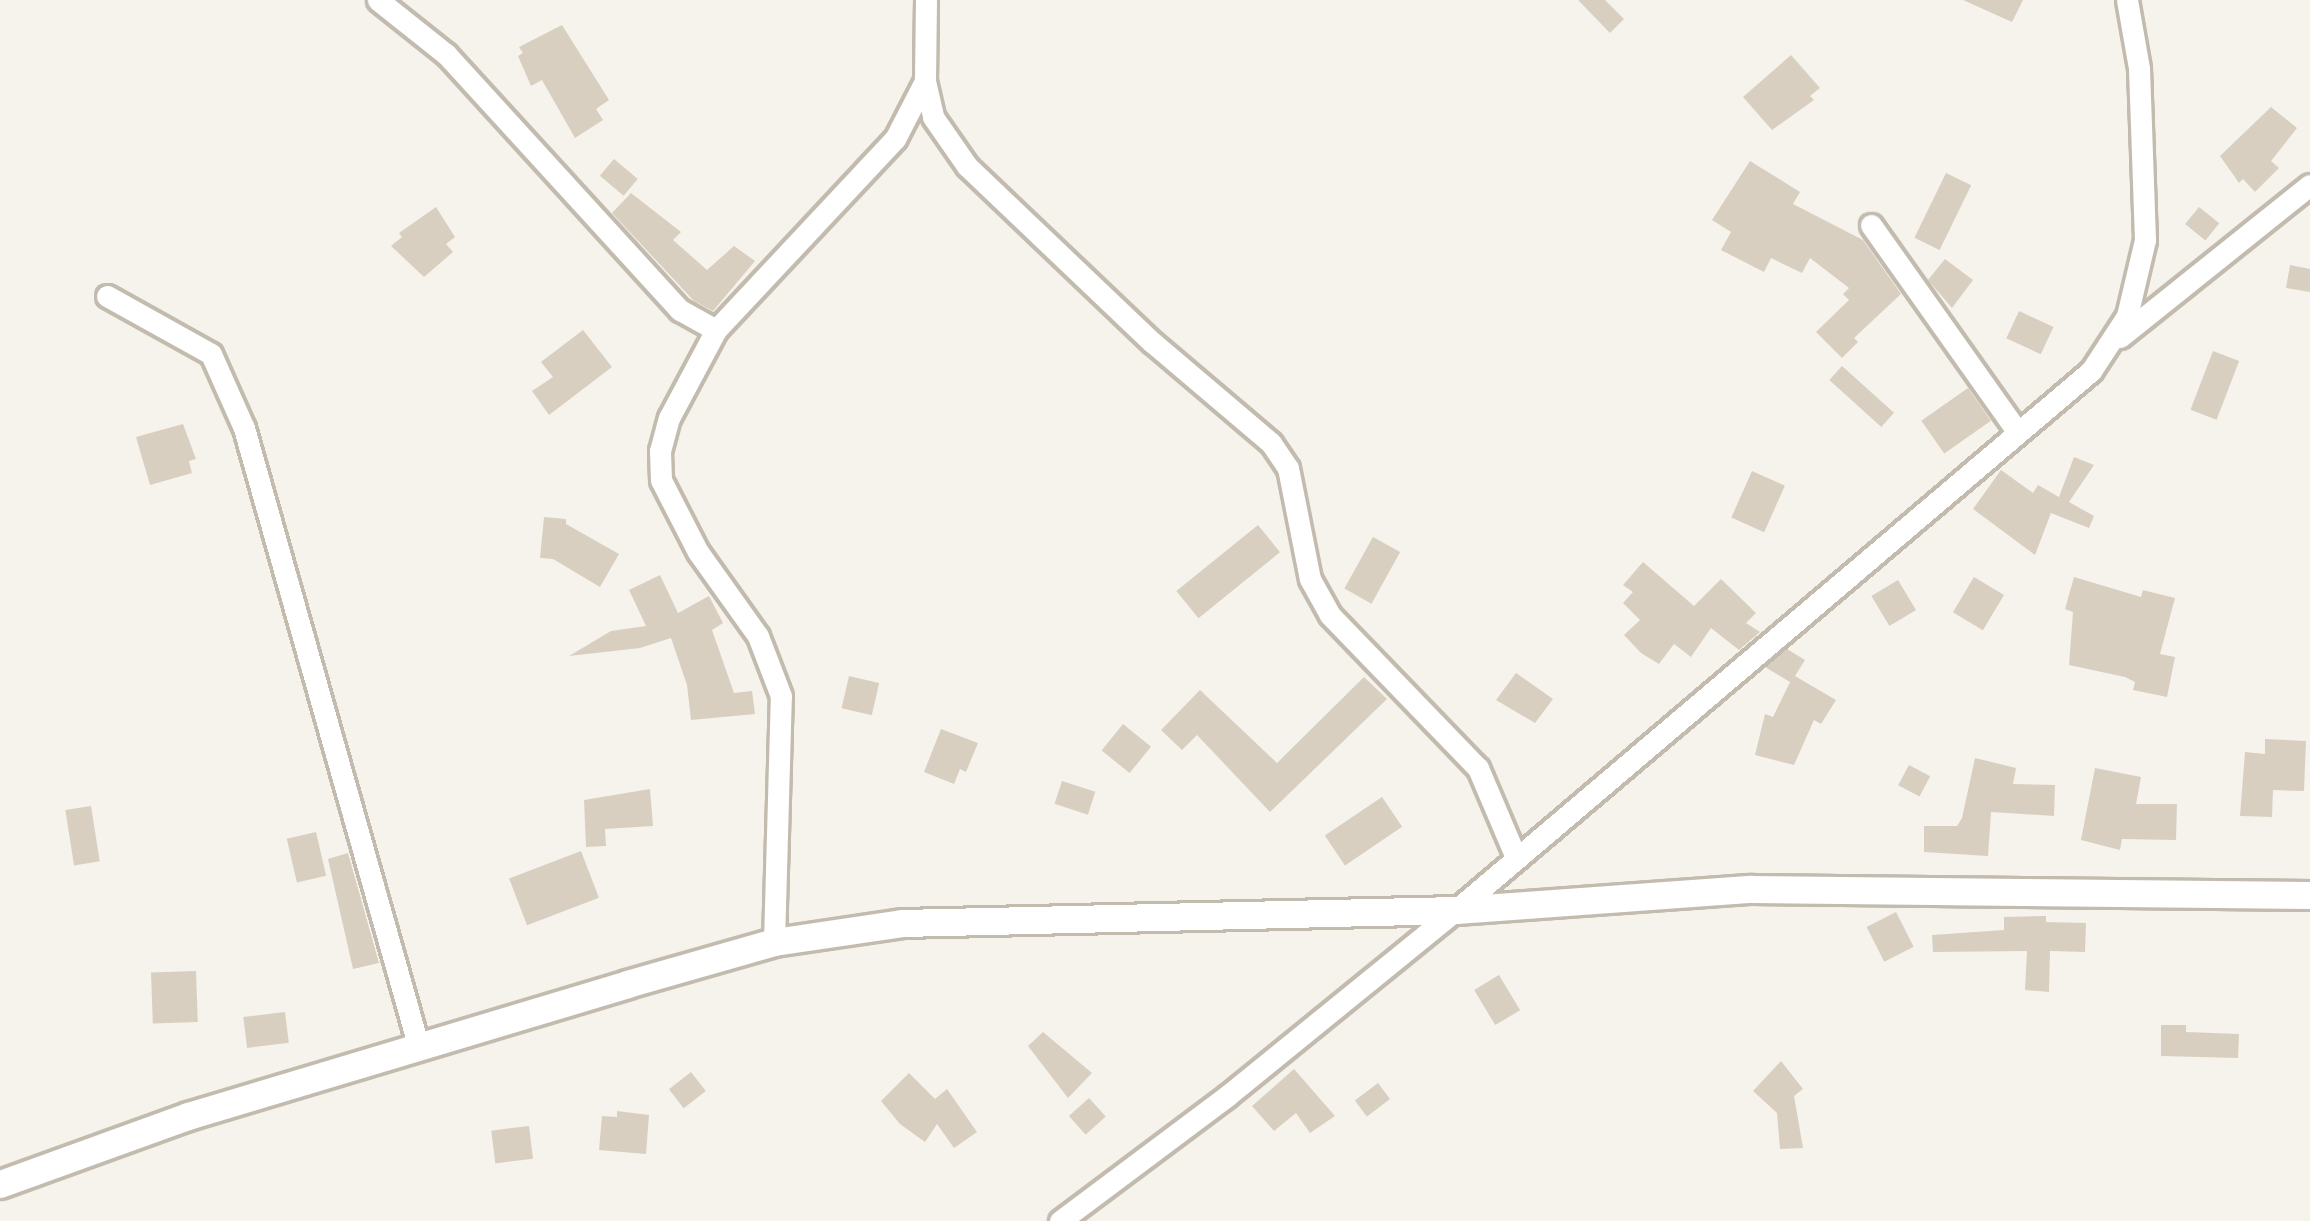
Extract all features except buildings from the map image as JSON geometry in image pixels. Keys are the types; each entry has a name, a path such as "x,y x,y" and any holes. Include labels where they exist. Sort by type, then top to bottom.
{"street":[{"path":"378,0 446,54 680,310 716,330"},
{"path":"926,0 925,81 933,117 967,166 1152,343 1271,443 1288,468 1310,579 1330,615 1478,768 1515,855"},
{"path":"2115,341 2137,289 2145,239 2139,68 2127,0"},
{"path":"774,943 782,696 758,636 698,552 662,480 660,451 669,418 716,330 895,139 925,81"},
{"path":"1060,1221 1227,1096 1456,910 1515,855 2090,371 2115,341 2310,185"},
{"path":"1870,225 2016,430"},
{"path":"107,296 211,354 244,428 419,1048"},
{"path":"0,1184 188,1116 774,943 902,923 1456,910 1751,889 2310,896"}]}
